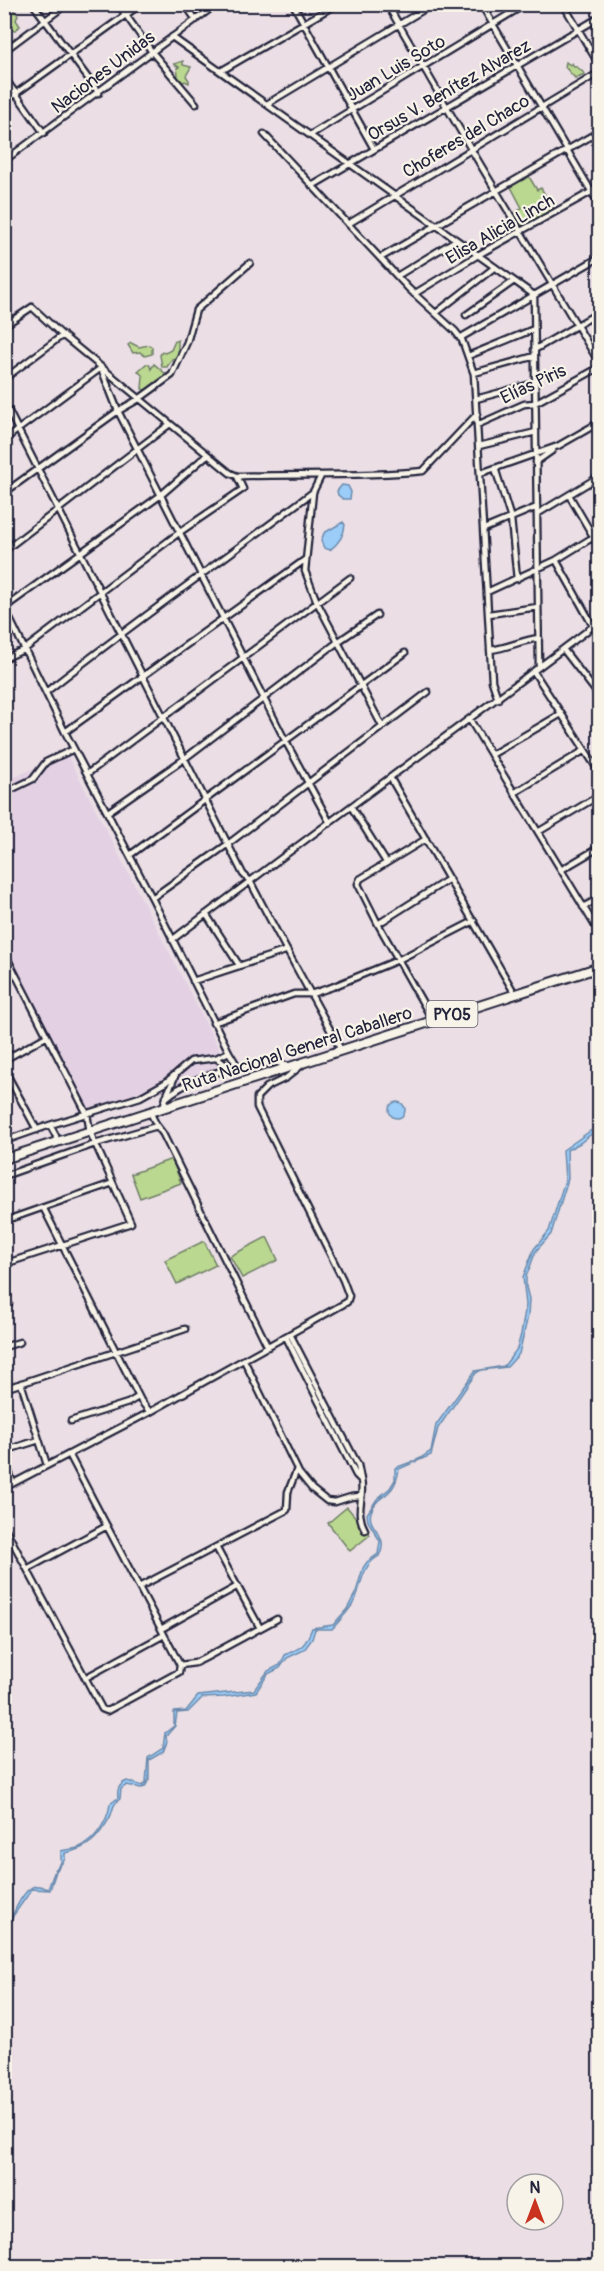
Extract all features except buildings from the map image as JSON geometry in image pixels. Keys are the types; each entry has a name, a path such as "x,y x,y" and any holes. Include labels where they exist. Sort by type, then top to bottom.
{"highway":[{"name":"Ruta Nacional General Caballero","path":"4,1159 600,967"}],"street":[{"path":"33,4 99,93"},
{"path":"4,51 67,4"},
{"path":"118,4 152,52 196,104"},
{"path":"4,102 141,4"},
{"path":"185,4 196,20"},
{"name":"Naciones Unidas","path":"4,161 217,4"},
{"path":"293,4 374,149"},
{"path":"221,71 337,4"},
{"path":"387,4 600,365"},
{"path":"267,104 433,4"},
{"path":"481,4 600,206"},
{"name":"Juan Luis Soto","path":"310,135 526,4"},
{"path":"563,4 600,66"},
{"name":"Orsus V. Benítez Alvarez","path":"312,186 600,17"},
{"path":"172,37 534,296"},
{"name":"Choferes del Chaco","path":"348,224 600,72"},
{"path":"4,78 44,133"},
{"path":"380,258 600,131"},
{"path":"264,134 414,294 460,338 468,356 474,373 492,681 498,699"},
{"name":"Elisa Alicia Linch","path":"414,294 478,255 600,187"},
{"path":"397,276 456,240"},
{"path":"460,338 600,257"},
{"path":"4,493 172,375 187,342 196,310 250,263"},
{"path":"436,313 495,267"},
{"path":"466,315 514,281"},
{"path":"534,296 539,668"},
{"path":"4,326 32,307 101,368 207,455 237,476 294,474 321,476 423,471 477,414"},
{"path":"534,350 600,312"},
{"path":"468,356 534,329"},
{"path":"4,379 63,335"},
{"path":"474,373 535,356"},
{"name":"Elías Piris","path":"477,424 524,404 535,403 600,365"},
{"path":"101,368 118,411 286,742 330,823"},
{"path":"4,440 101,368"},
{"path":"476,399 535,383"},
{"path":"4,402 243,874 250,881 285,951 341,1050"},
{"path":"536,462 558,446 600,422"},
{"path":"4,552 170,424"},
{"path":"479,446 536,432"},
{"path":"481,473 558,446"},
{"path":"207,455 161,495 5,608 235,1068"},
{"path":"495,468 511,519 517,579"},
{"path":"4,659 25,649 180,532 243,489 237,476"},
{"path":"321,476 313,492 305,571 317,602 382,726"},
{"path":"537,514 600,476"},
{"path":"46,692 121,633 202,576 313,492"},
{"path":"568,495 600,548"},
{"path":"484,529 537,507"},
{"path":"487,592 556,560 600,533"},
{"path":"65,732 144,678 306,559"},
{"path":"556,560 593,626"},
{"path":"87,774 350,578"},
{"path":"489,614 538,607"},
{"path":"108,812 184,759 339,641 377,615"},
{"path":"172,940 600,621"},
{"path":"490,650 505,648 522,640 539,638"},
{"path":"563,649 600,697"},
{"path":"130,855 405,653"},
{"path":"534,672 600,773"},
{"path":"152,898 228,844 428,692"},
{"path":"491,755 561,714"},
{"path":"470,720 600,934"},
{"path":"4,794 33,779 46,762 74,749"},
{"path":"514,793 585,750"},
{"path":"391,779 515,993"},
{"path":"538,832 600,795"},
{"path":"352,808 386,862"},
{"path":"426,839 360,879 358,884 433,1021"},
{"path":"561,870 600,847"},
{"path":"378,924 450,879"},
{"path":"583,907 600,898"},
{"path":"206,914 239,965"},
{"path":"213,1023 294,994 311,994 332,987 398,960 474,921"},
{"path":"193,981 285,951"},
{"path":"4,952 6,960 87,1114 90,1132 131,1223 4,1264"},
{"path":"4,1060 47,1036"},
{"path":"4,1141 152,1091 191,1061 216,1058 229,1052"},
{"path":"216,1058 235,1068"},
{"path":"166,1098 195,1082 235,1068 276,1062 290,1067"},
{"path":"4,1488 150,1412 347,1302 348,1296 344,1280 257,1107 257,1097 267,1087 286,1078 305,1062"},
{"path":"4,1069 37,1130"},
{"path":"163,1107 177,1072"},
{"path":"150,1112 164,1134 268,1347"},
{"path":"50,1125 56,1137 56,1143"},
{"path":"4,1176 95,1144 157,1126"},
{"path":"4,1221 44,1209 113,1183"},
{"path":"44,1209 138,1397 150,1412"},
{"path":"4,1389 185,1329"},
{"path":"288,1335 356,1475 361,1480 359,1520 365,1530"},
{"path":"4,1347 20,1342"},
{"path":"244,1360 297,1469 312,1489 327,1501 335,1502 360,1496"},
{"path":"21,1383 47,1465"},
{"path":"71,1421 138,1397"},
{"path":"4,1450 39,1440"},
{"path":"4,1526 102,1709 107,1711 179,1672 180,1665 69,1454"},
{"path":"4,1458 13,1483"},
{"path":"139,1587 286,1510 288,1492 297,1469"},
{"path":"27,1569 107,1526"},
{"path":"216,1547 260,1629"},
{"path":"161,1629 238,1586"},
{"path":"180,1665 195,1663 277,1619"},
{"path":"85,1678 164,1635"}],"shaded area":[{"path":"66,752 230,1070 87,1114 5,953 5,782"}],"green space":[{"path":"8,9 18,15 16,20 20,26 14,31 10,28 10,16 6,12"},
{"path":"183,61 183,65 191,67 186,76 189,83 185,81 179,84 174,80 178,75 177,68 179,67 174,64"},
{"path":"566,62 570,65 572,63 585,74 575,78 565,67"},
{"path":"528,175 537,190 541,188 555,211 521,230 513,214 522,208 510,185"},
{"path":"178,340 178,357 172,359 167,367 162,367 160,355 162,352 171,350 175,341"},
{"path":"131,343 139,347 149,345 152,347 152,354 145,356 140,352 133,353 128,345"},
{"path":"149,364 151,369 154,364 167,375 161,387 151,392 142,389 143,376 138,371"},
{"path":"172,1159 181,1183 140,1198 131,1174"},
{"path":"267,1237 278,1260 242,1278 230,1256"},
{"path":"204,1241 216,1265 177,1284 165,1260"},
{"path":"347,1507 370,1535 350,1551 328,1523"}],"water":[{"path":"342,485 348,486 351,492 350,499 343,499 338,495 337,491"},
{"path":"343,522 344,529 338,542 330,550 324,548 321,541 324,533"},
{"path":"397,1102 403,1104 405,1110 403,1116 397,1118 391,1116 389,1110 391,1104"},
{"path":"599,1125 599,1128 580,1143 567,1150 568,1179 551,1234 536,1251 526,1277 529,1299 528,1316 519,1354 507,1367 481,1370 476,1373 438,1428 431,1455 399,1469 394,1486 377,1501 370,1518 380,1537 382,1549 379,1556 365,1571 357,1596 349,1609 332,1629 315,1629 312,1639 304,1650 287,1658 280,1668 268,1674 256,1692 202,1698 188,1712 177,1713 175,1726 166,1736 167,1742 163,1752 149,1760 149,1779 145,1787 127,1785 121,1789 120,1799 100,1832 86,1846 65,1853 65,1859 56,1871 50,1890 32,1889 13,1916 5,1934 10,1922 17,1907 25,1893 35,1886 48,1889 55,1870 61,1863 61,1851 80,1847 96,1835 104,1823 110,1804 118,1798 120,1786 127,1781 143,1786 146,1782 148,1758 163,1748 165,1733 174,1726 174,1712 186,1711 198,1696 254,1690 268,1671 280,1665 285,1655 302,1646 312,1628 333,1625 347,1609 356,1592 363,1568 378,1554 380,1541 368,1521 367,1514 377,1499 390,1488 395,1480 395,1468 419,1459 431,1451 436,1425 475,1371 504,1366 517,1349 526,1305 523,1277 534,1249 549,1231 565,1180 563,1150"}]}
